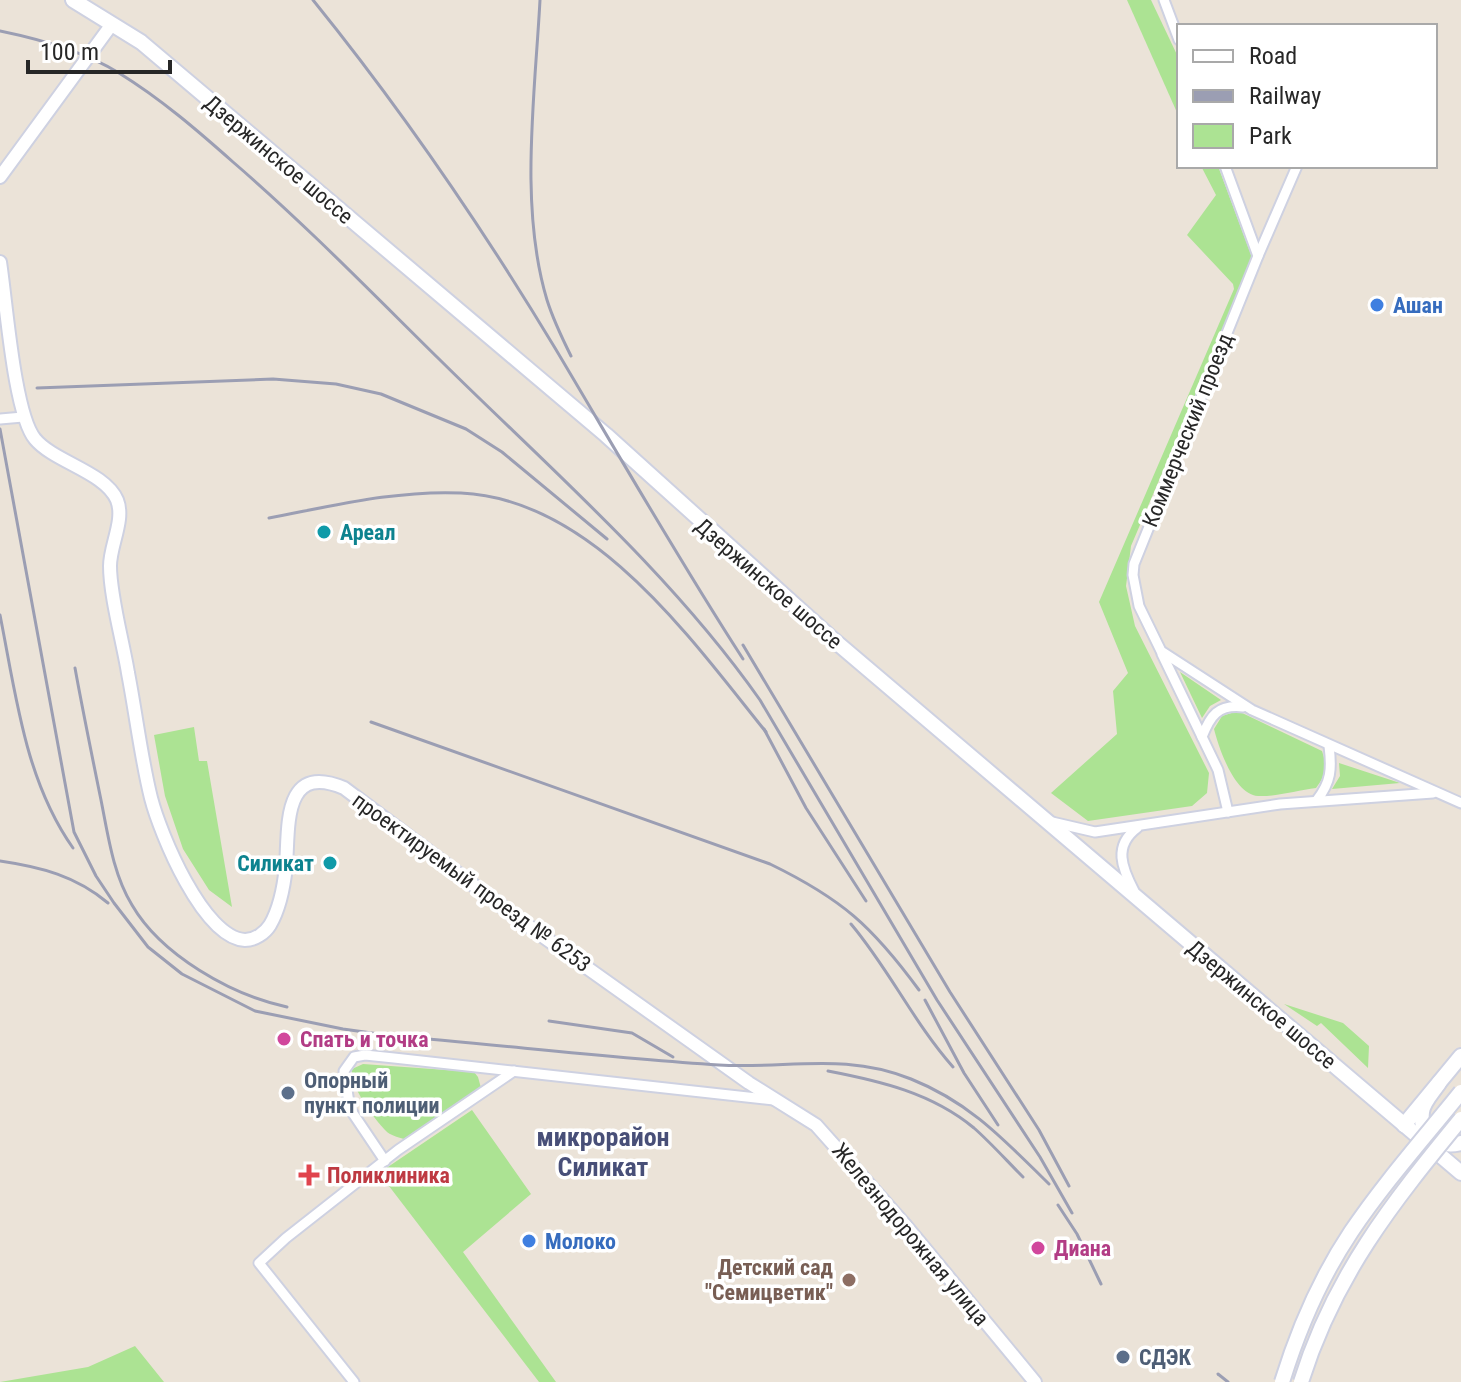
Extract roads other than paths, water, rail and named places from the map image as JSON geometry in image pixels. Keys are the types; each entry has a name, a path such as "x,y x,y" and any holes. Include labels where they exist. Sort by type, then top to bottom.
{"main road":[{"name":"Дзержинское шоссе","path":"73,0 165,63 598,428 758,574 1032,810 1404,1125 1458,1164"},
{"path":"1404,1125 1461,1056"},
{"path":"1439,1083 1423,1106 1423,1125 1430,1136 1441,1143 1461,1143"},
{"path":"1282,1382 1320,1288 1350,1234 1384,1186 1461,1092"},
{"path":"1301,1382 1349,1268 1381,1220 1461,1119"}],"street":[{"path":"1164,0 1177,35"},
{"path":"0,177 112,24"},
{"path":"1226,168 1258,256"},
{"name":"Коммерческий проезд","path":"1228,812 1218,770 1139,606 1134,564 1296,168"},
{"path":"0,262 23,417 0,419"},
{"name":"проектируемый проезд № 6253","path":"23,417 36,440 107,487 116,498 120,511 110,565 151,799 174,857 202,907 217,925 245,940 266,930 275,915 283,886 292,802 299,790 311,784 332,783 360,799 520,920 774,1100"},
{"path":"1161,651 1247,708 1461,803"},
{"path":"1202,737 1211,716 1218,710 1232,706 1247,708"},
{"path":"1317,800 1331,776 1329,746"},
{"path":"1032,810 1067,827 1095,832 1317,800 1437,793"},
{"path":"1137,828 1123,842 1121,859 1140,901"},
{"path":"385,1161 350,1109 344,1071 354,1057 365,1055 774,1100"},
{"path":"354,1382 259,1263 286,1238 385,1161 514,1071"},
{"name":"Железнодорожная улица","path":"774,1100 816,1125 835,1144 1035,1382"}],"railway":[{"path":"313,0 409,127 499,258 743,659"},
{"path":"540,0 531,151 533,227 547,300 571,356"},
{"path":"0,31 61,47 106,65 149,93 192,127 337,258 607,522 687,608 760,700 937,1000 1040,1157 1072,1213"},
{"path":"37,388 273,379 336,384 381,394 466,429 502,452 607,539"},
{"path":"0,429 74,832 96,876 114,903 148,947 182,974 255,1011 393,1036 719,1065 816,1063 887,1071 952,1099 1002,1138 1049,1184"},
{"path":"269,518 365,500 413,494 461,493 509,501 554,520 596,547 635,580 705,656 766,732"},
{"path":"0,615 17,706 33,765 57,822 73,848"},
{"path":"743,645 950,992 1039,1130 1069,1186"},
{"path":"75,668 112,854 132,905 161,940 199,970 243,993 287,1007"},
{"path":"371,722 770,864 817,889 854,916 886,948 919,990"},
{"path":"764,729 806,808 866,901"},
{"path":"0,861 30,866 71,879 108,903"},
{"path":"851,924 953,1067"},
{"path":"925,1000 964,1073 998,1125"},
{"path":"549,1021 632,1033 673,1057"},
{"path":"828,1071 886,1084 941,1106 974,1128 1023,1177"},
{"path":"1058,1205 1077,1234 1101,1284"},
{"path":"1218,1374 1228,1382"}],"place":[{"name":"Ашан","path":"1377,305"},
{"name":"Ареал","path":"324,532"},
{"name":"Силикат","path":"330,863"},
{"name":"Спать и точка","path":"284,1039"},
{"name":"Опорный пункт полиции","path":"288,1093"},
{"name":"Поликлиника","path":"309,1175"},
{"name":"Молоко","path":"529,1241"},
{"name":"Диана","path":"1038,1248"},
{"name":"Детский сад \"Семицветик\"","path":"849,1280"},
{"name":"СДЭК","path":"1123,1357"}],"district":[{"name":"микрорайон Силикат","path":"603,1152"}]}
